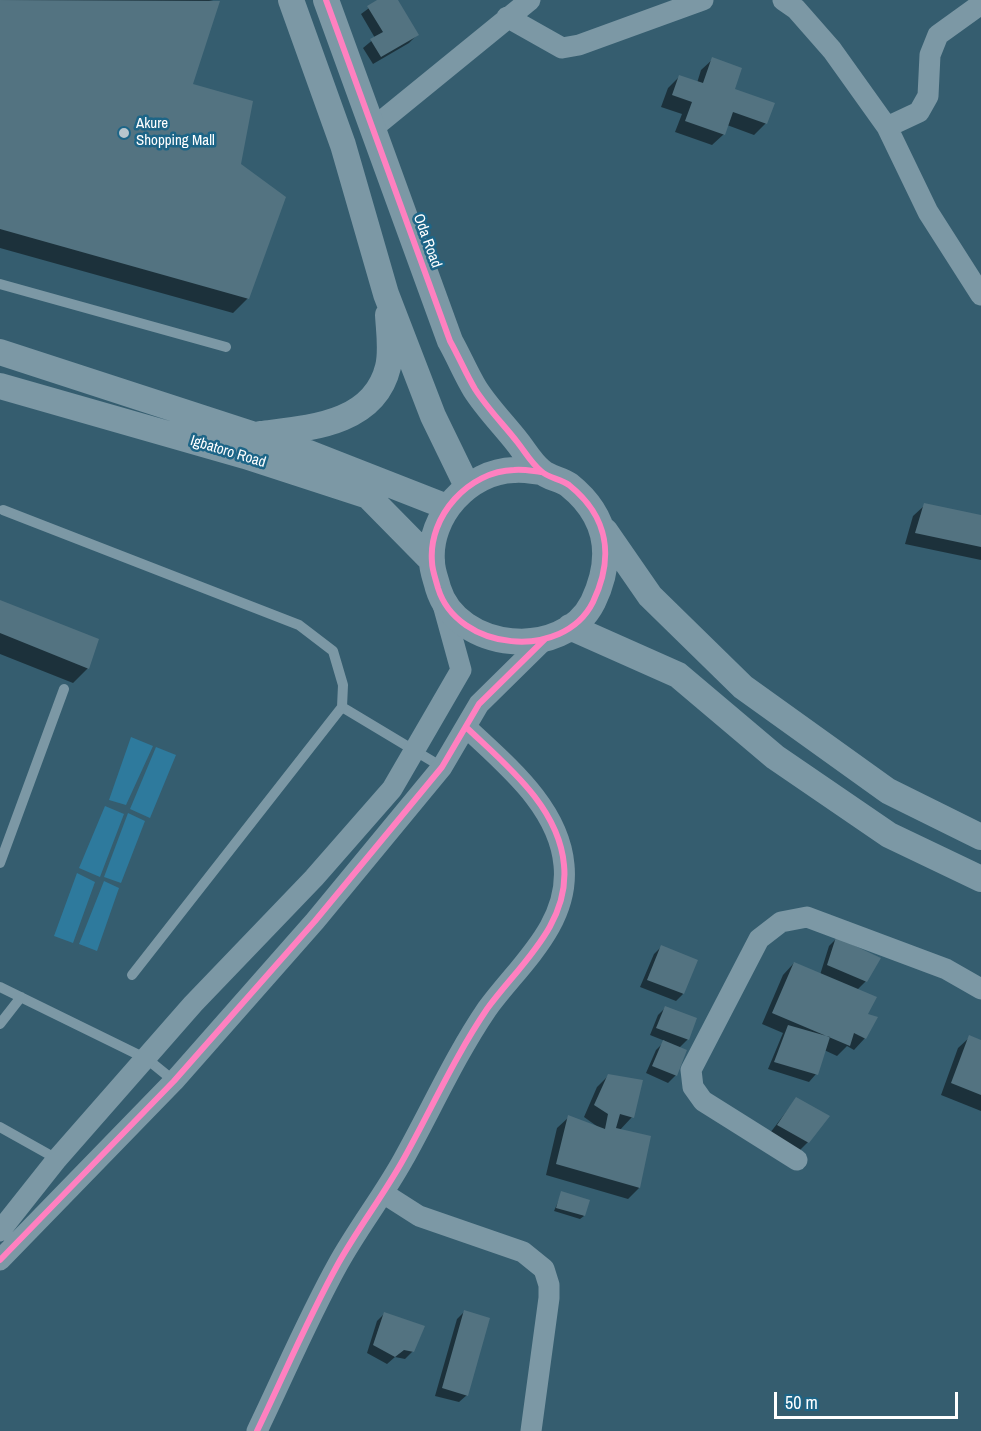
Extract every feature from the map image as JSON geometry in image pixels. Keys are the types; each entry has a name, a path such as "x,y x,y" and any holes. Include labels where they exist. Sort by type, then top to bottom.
{"street":[{"path":"291,0 343,145 386,294 433,416 467,486"},
{"name":"Oda Road","path":"326,0 450,341 476,391 541,472"},
{"path":"373,128 530,0"},
{"path":"507,17 562,48 579,45 704,0"},
{"path":"783,0 796,9 832,50 887,127 928,212 981,295"},
{"path":"887,127 919,112 928,96 930,55 938,35 981,4"},
{"path":"254,434 322,426 351,415 368,401 383,381 388,366 386,294"},
{"name":"Igbatoro Road","path":"0,352 304,451 447,507"},
{"name":"Igbatoro Road","path":"0,386 245,456 368,496 432,561"},
{"path":"0,1231 57,1159 193,1004 314,878 392,789 461,670 432,561 435,532 447,507 467,486 486,476 513,470 541,472 567,483 588,502 601,526 650,596 743,687 888,791 981,837"},
{"path":"439,592 457,618 483,635 514,643 545,639 570,627 590,607 603,582 607,554 601,526"},
{"path":"570,627 678,675 776,756 881,830 981,879"},
{"path":"0,1260 174,1081 315,921 442,767 467,728 478,704 545,639"},
{"path":"257,1431 338,1263 382,1193 487,1010 547,935 562,893 564,865 556,835 541,804 516,774 467,728"},
{"path":"797,1160 703,1101 693,1087 691,1070 759,939 781,922 807,917 946,969 981,989"},
{"path":"382,1193 419,1216 523,1252 544,1269 549,1285 549,1298 531,1431"}],"lane":[{"path":"0,284 226,347"},
{"path":"3,510 299,625 333,651 343,685 342,707 132,975"},
{"path":"0,863 64,689"},
{"path":"342,707 442,767"},
{"path":"0,987 147,1059 174,1081"},
{"path":"0,1024 21,997"},
{"path":"0,1127 57,1159"}],"shaded area":[{"path":"131,737 153,746 126,805 109,800"},
{"path":"156,747 176,755 150,818 130,809"},
{"path":"105,806 124,814 100,877 79,868"},
{"path":"128,813 145,821 121,883 104,877"},
{"path":"77,873 95,882 73,943 54,936"},
{"path":"104,881 119,888 97,951 79,944"}],"building":[{"name":"Akure Shopping Mall","path":"0,0 220,1 193,84 253,101 241,164 286,197 249,299 0,229"},
{"path":"377,0 398,0 419,35 381,57 370,39 383,32 367,6"},
{"path":"712,57 742,68 735,89 775,103 767,124 733,112 725,135 685,121 692,102 672,95 679,75 703,83"},
{"path":"924,503 981,515 981,547 915,533"},
{"path":"0,600 99,639 89,669 0,633"},
{"path":"836,937 881,958 867,982 827,965"},
{"path":"661,945 698,960 684,994 647,980"},
{"path":"794,962 877,997 868,1014 878,1017 866,1039 854,1033 850,1046 772,1013"},
{"path":"665,1006 697,1018 689,1040 656,1028"},
{"path":"788,1025 830,1037 818,1075 774,1062"},
{"path":"969,1035 981,1040 981,1095 951,1083"},
{"path":"663,1040 687,1050 677,1076 652,1066"},
{"path":"608,1074 643,1080 634,1118 620,1114 616,1128 651,1136 640,1188 556,1164 568,1115 605,1129 608,1114 594,1105"},
{"path":"796,1097 830,1116 809,1143 777,1125"},
{"path":"561,1191 590,1200 585,1216 556,1208"},
{"path":"464,1310 490,1318 468,1396 442,1388"},
{"path":"384,1312 425,1326 414,1352 404,1350 395,1357 373,1345"}],"cycle path":[{"path":"326,0 450,341 475,389 485,403 535,465 544,473 569,485 582,497 600,524 604,539 604,570 600,586 593,602 579,621 559,634 536,641 511,641 487,636 466,625 449,609 438,588 432,562 437,528 444,513 455,499 467,487 482,478 497,472 514,470 541,472"},
{"path":"0,1260 174,1081 315,921 442,767 479,704 545,639"},
{"path":"257,1431 338,1264 395,1173 475,1027 539,943 559,907 564,887 564,865 560,844 552,824 514,772 467,728"}],"place":[{"name":"Akure Shopping Mall","path":"124,133"}]}
